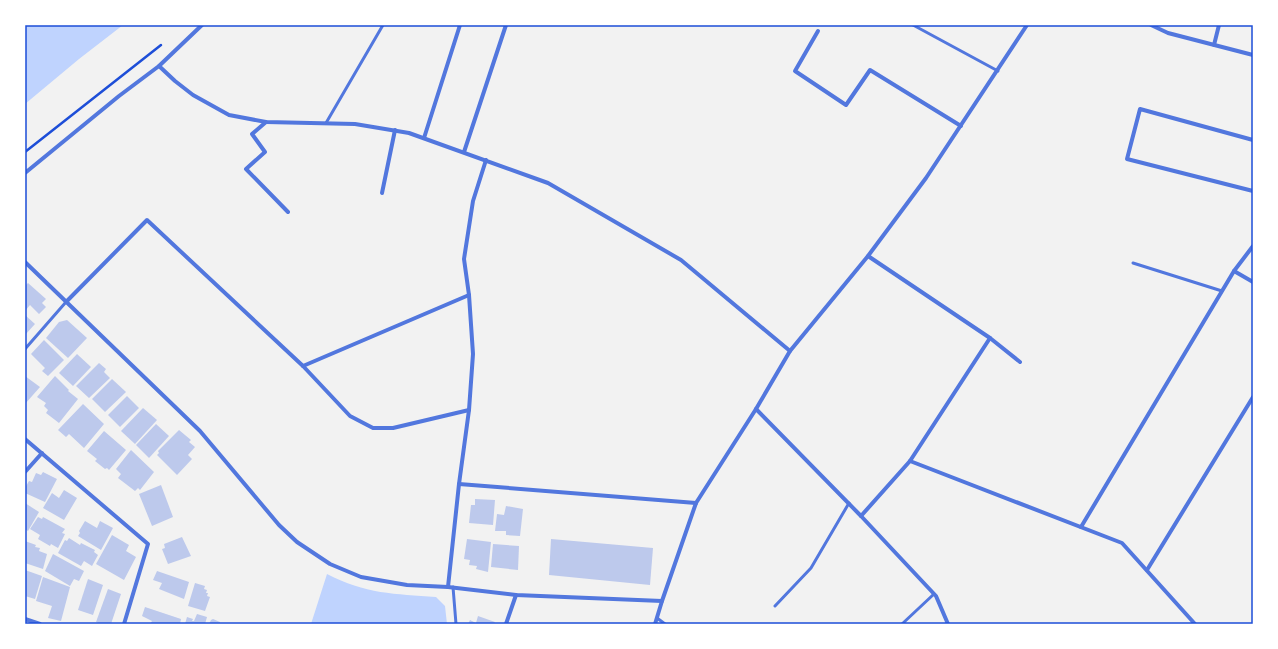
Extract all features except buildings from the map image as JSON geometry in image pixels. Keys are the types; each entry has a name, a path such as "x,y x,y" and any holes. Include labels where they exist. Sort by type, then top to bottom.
{"street":[{"path":"25,173 119,96 159,66 202,25"},
{"path":"424,138 460,25"},
{"path":"464,152 506,25"},
{"path":"655,624 696,504 756,409 790,351 868,256 926,178 1027,25"},
{"path":"1151,25 1168,33 1253,55"},
{"path":"1214,45 1219,25"},
{"path":"818,31 795,71 846,105 870,70 961,126"},
{"path":"159,66 193,95 229,115 266,122 355,124 409,133 548,183 681,260 790,351"},
{"path":"1253,140 1140,109 1127,159 1253,191"},
{"path":"266,122 252,134 265,152 246,169 288,212"},
{"path":"382,193 394,130"},
{"path":"451,587 459,484 469,410 473,354 469,295 464,259 473,201 486,160"},
{"path":"66,302 147,220 303,366 350,416 373,428 393,428 469,410"},
{"path":"1081,527 1234,271 1253,246"},
{"path":"868,256 990,338 1020,362"},
{"path":"25,262 200,431 279,525 297,542 330,564 361,577 406,585 451,587 516,595 662,602"},
{"path":"1234,271 1253,282"},
{"path":"303,366 469,295"},
{"path":"861,516 910,461 990,338"},
{"path":"1147,570 1253,397"},
{"path":"756,409 861,516 934,594 948,624"},
{"path":"25,439 148,544 124,624"},
{"path":"25,472 42,453"},
{"path":"910,461 1122,543 1195,624"},
{"path":"459,484 696,504"},
{"path":"506,624 516,595"},
{"path":"25,619 40,624"}],"lane":[{"path":"326,123 383,25"},
{"path":"913,25 998,70"},
{"path":"1133,263 1222,291"},
{"path":"25,349 66,302"},
{"path":"775,606 811,568 848,503"},
{"path":"451,587 456,624"},
{"path":"902,624 934,594"},
{"path":"657,618 665,624"}],"path":[{"path":"25,152 163,43"}],"water":[{"path":"25,25 123,25 25,104"},
{"path":"327,574 354,586 380,592 436,597 445,606 447,624 311,624"}]}
